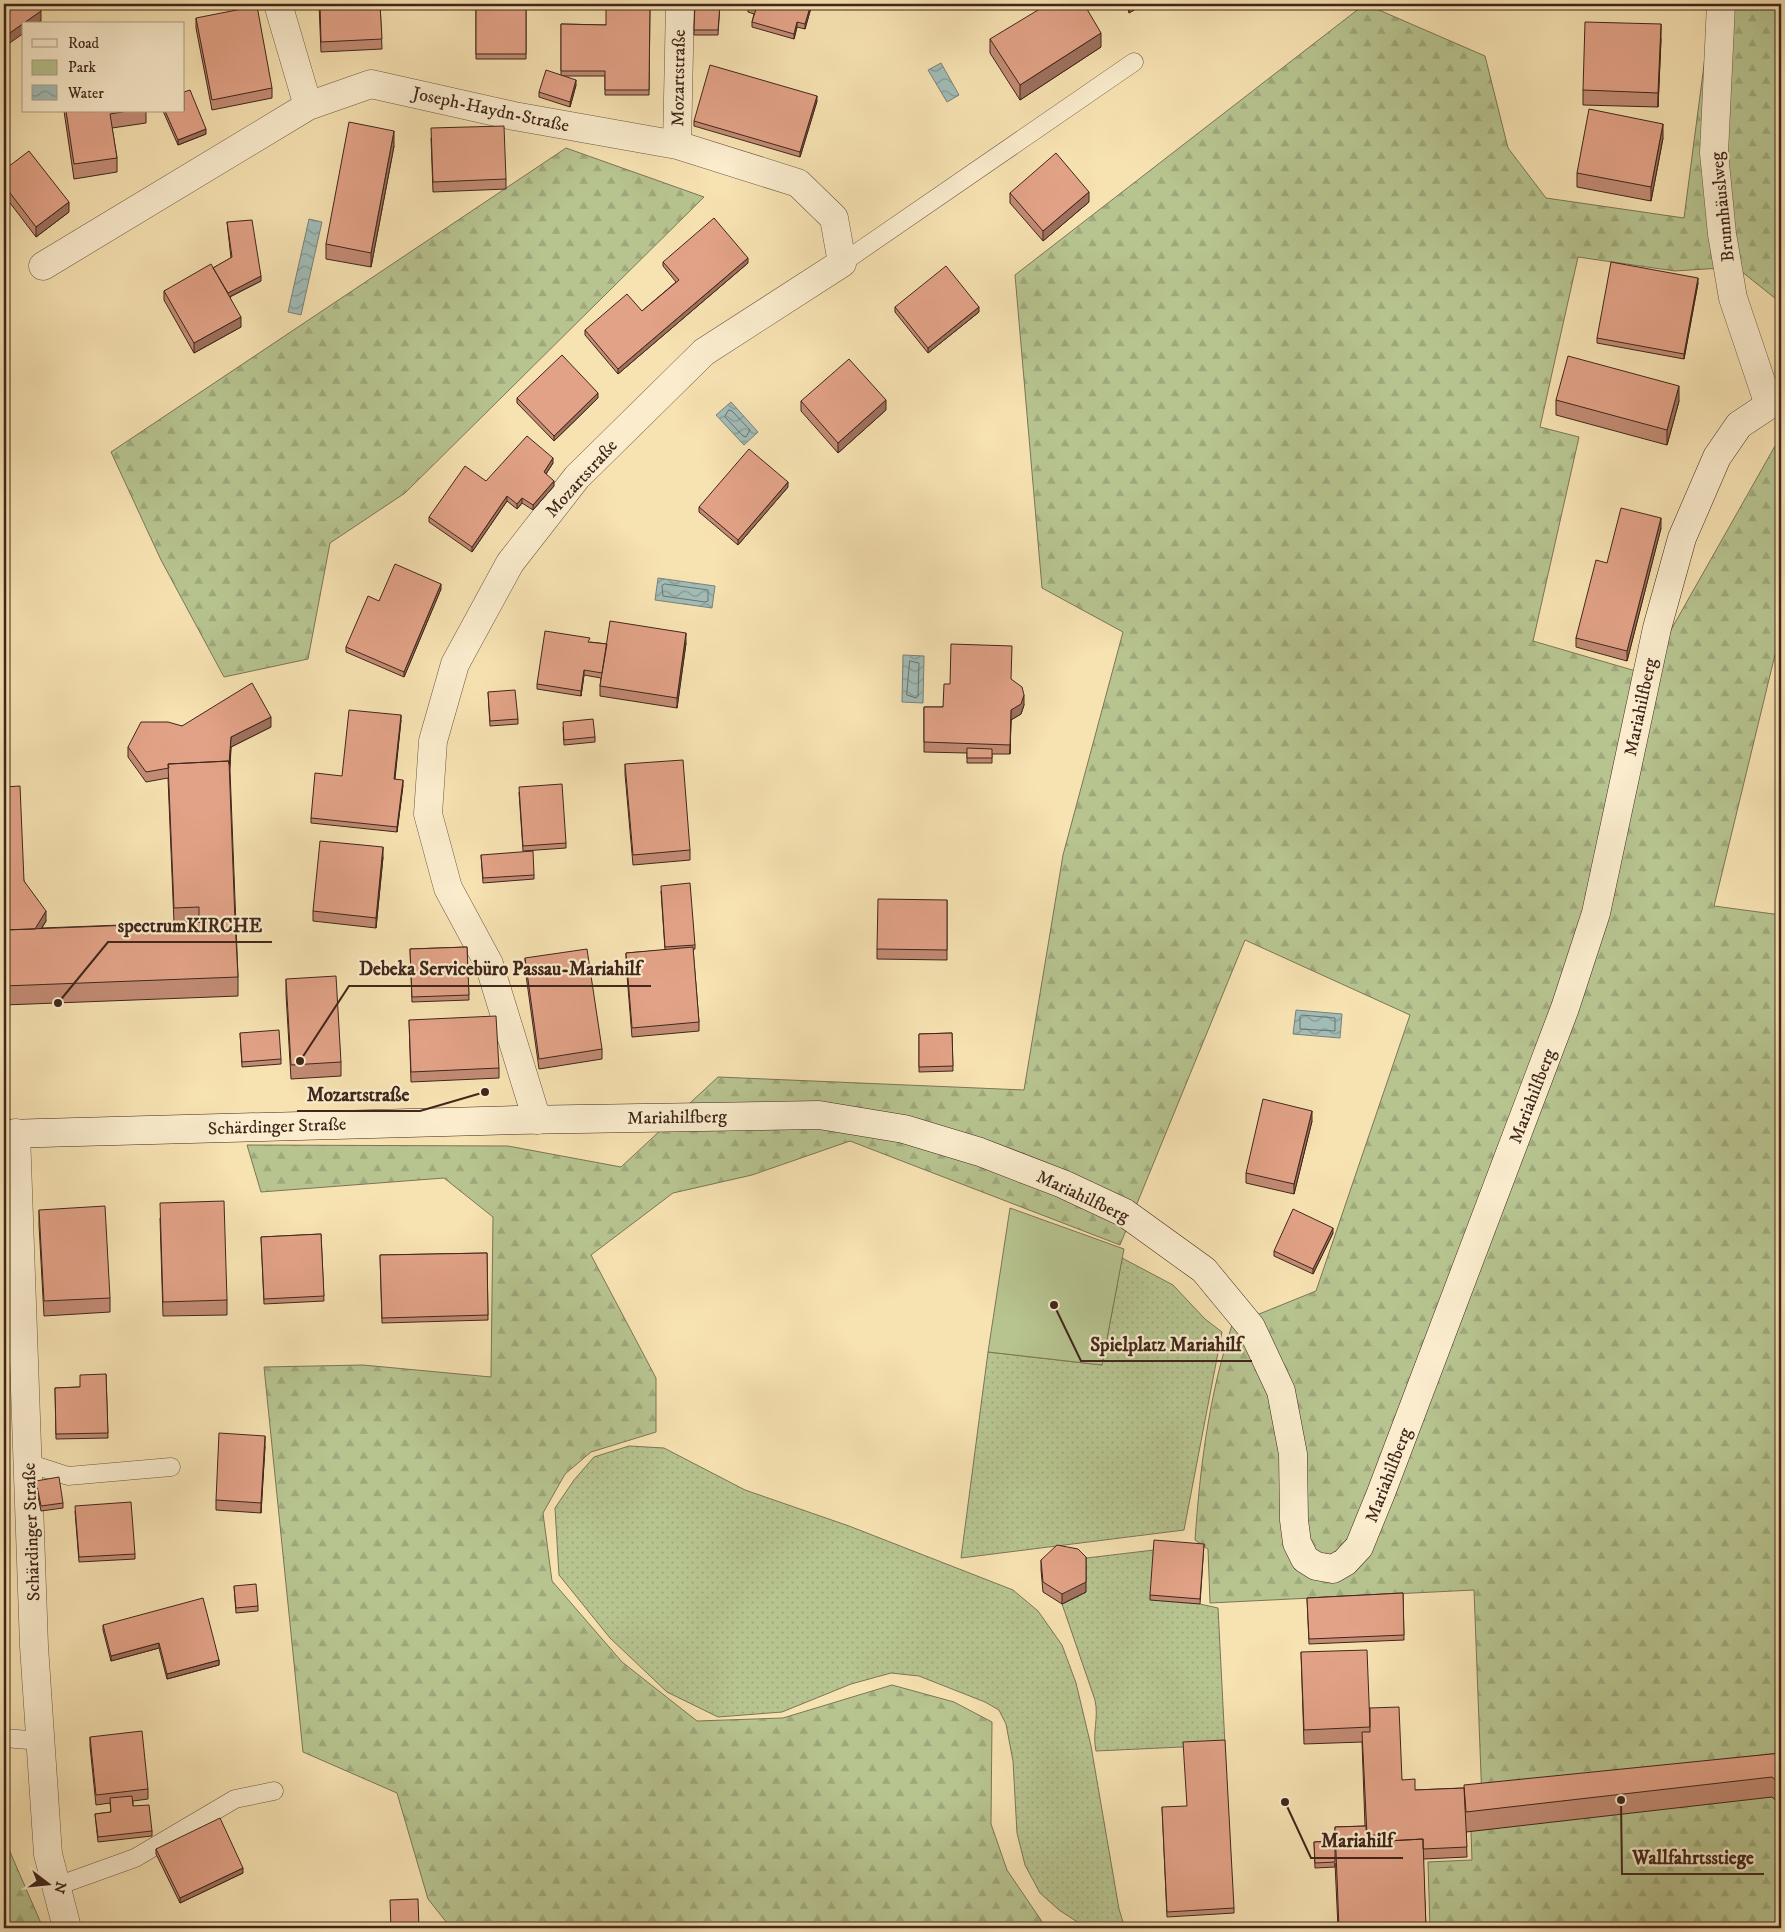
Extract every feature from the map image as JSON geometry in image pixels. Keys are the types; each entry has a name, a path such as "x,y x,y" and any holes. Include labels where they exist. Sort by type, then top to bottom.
{"street":[{"path":"278,4 308,106"},
{"name":"Mozartstraße","path":"537,1120 489,964 448,888 428,814 434,741 455,664 510,563 577,477 704,352 842,263 834,218 798,183 677,144 680,4"},
{"name":"Brunnhäuslweg","path":"1721,4 1714,153 1722,234 1734,298 1775,403"},
{"name":"Joseph-Haydn-Straße","path":"42,266 308,106 371,84 514,116 677,144"},
{"name":"Mariahilfberg","path":"537,1120 819,1115 904,1129 980,1152 1063,1184 1125,1213 1204,1270 1251,1327 1281,1391 1293,1454 1294,1520 1297,1543 1305,1559 1316,1566 1334,1569 1346,1562 1359,1547 1565,1008 1596,913 1657,628 1682,538 1717,458 1739,425 1775,403"},
{"name":"Schärdinger Straße","path":"67,1928 48,1854 34,1646 28,1463 10,1134 537,1120"}],"lane":[{"path":"842,263 1134,62"},
{"path":"28,1463 68,1476 171,1468"},
{"path":"4,1738 41,1741"},
{"path":"57,1886 135,1858 234,1799 274,1791"}],"green space":[{"path":"1365,4 1485,56 1508,148 1546,198 1684,218 1712,4 1781,4 1781,303 1736,267 1675,271 1578,257 1540,427 1579,437 1533,641 1646,674 1775,446 1781,448 1781,630 1714,906 1781,915 1781,1928 1430,1928 1428,1862 1472,1860 1470,1802 1482,1801 1474,1590 1210,1603 1208,1549 1195,1540 1197,1513 1207,1431 1217,1378 1232,1325 1316,1291 1410,1015 1245,940 1120,1245 850,1141 752,1175 673,1193 591,1255 656,1378 656,1432 591,1452 565,1474 543,1513 552,1581 622,1662 697,1721 783,1718 892,1685 954,1702 992,1722 991,1824 1007,1870 1045,1926 1052,1928 451,1928 428,1899 397,1793 303,1752 264,1367 363,1365 491,1377 493,1217 444,1178 261,1192 247,1145 508,1146 621,1167 718,1077 1024,1090 1063,855 1123,632 1042,588 1015,275"},
{"path":"566,148 704,197 405,493 330,543 308,659 224,677 161,560 111,452"},
{"path":"1010,1208 1124,1249 1102,1365 988,1352"},
{"path":"1122,1258 1173,1285 1205,1319 1222,1332 1184,1530 961,1558 988,1352 1102,1365"},
{"path":"629,1446 664,1448 745,1490 849,1526 1013,1590 1038,1611 1062,1645 1076,1683 1091,1746 1119,1909 1123,1922 1131,1928 1095,1928 1079,1923 1059,1910 1040,1893 1025,1865 1017,1833 1013,1761 1006,1724 999,1710 985,1702 919,1676 891,1673 851,1684 782,1712 718,1717 667,1692 610,1638 559,1575 555,1508 574,1480 594,1457"},
{"path":"1154,1550 1200,1604 1218,1608 1225,1745 1096,1751 1095,1700 1062,1604 1086,1592 1078,1559"},
{"path":"4,1838 43,1928 4,1928"}],"water":[{"path":"941,63 959,95 947,102 928,70"},
{"path":"309,219 322,222 301,315 288,312"},
{"path":"731,402 758,432 744,445 716,415"},
{"path":"658,578 715,586 712,608 655,600"},
{"path":"903,655 924,656 923,703 902,702"},
{"path":"1296,1010 1342,1014 1340,1038 1293,1034"}],"building":[{"path":"4,4 36,4 41,11 25,22 22,22 22,24 4,37"},
{"path":"320,4 380,4 382,39 321,42"},
{"path":"476,4 526,4 526,54 476,54"},
{"path":"606,4 650,4 649,90 605,90 605,71 561,71 561,24 606,25"},
{"path":"695,4 720,4 718,30 694,30"},
{"path":"749,4 811,4 805,24 797,22 794,34 752,22 756,9 748,7"},
{"path":"1048,4 1084,4 1101,33 1020,85 990,39"},
{"path":"1128,4 1136,4 1129,8"},
{"path":"257,6 272,88 212,100 196,18"},
{"path":"1585,22 1661,24 1658,93 1583,90"},
{"path":"710,65 817,96 800,152 694,121"},
{"path":"546,70 576,80 570,102 539,92"},
{"path":"190,90 206,129 178,140 165,112 185,112 185,92"},
{"path":"1589,109 1663,124 1651,187 1577,173"},
{"path":"66,112 122,112 110,114 117,158 74,164"},
{"path":"349,122 394,131 371,253 326,244"},
{"path":"504,126 506,179 433,182 431,128"},
{"path":"29,151 69,202 36,227 4,185 4,170"},
{"path":"1056,153 1089,192 1043,231 1010,193"},
{"path":"714,218 748,258 618,369 585,330 627,294 642,311 679,280 663,262"},
{"path":"252,220 261,276 228,293 213,268 232,257 227,222"},
{"path":"1611,262 1698,278 1684,354 1597,338"},
{"path":"211,264 241,317 194,343 164,291"},
{"path":"946,266 979,307 928,348 895,307"},
{"path":"562,355 598,393 554,436 517,398"},
{"path":"1568,356 1679,386 1667,430 1556,400"},
{"path":"849,359 886,400 838,443 801,401"},
{"path":"527,436 553,458 544,472 554,481 533,505 522,498 517,504 507,496 472,547 429,517 465,466 486,481"},
{"path":"749,449 788,482 738,540 699,507"},
{"path":"1621,508 1661,518 1627,651 1576,638 1596,560 1607,563"},
{"path":"395,564 441,584 404,672 346,647 368,596 379,601"},
{"path":"610,621 686,633 677,698 600,686"},
{"path":"545,631 590,638 588,642 607,644 602,673 584,670 581,691 537,684"},
{"path":"951,644 1012,646 1011,679 1022,687 1024,695 1021,704 1011,710 1010,745 924,742 924,707 943,707 944,684 950,684"},
{"path":"252,683 271,717 231,737 229,764 229,761 168,764 169,768 146,772 128,747 141,722 168,722 182,726"},
{"path":"515,690 518,719 490,721 488,692"},
{"path":"349,710 401,715 394,779 403,780 397,827 311,818 315,773 342,776"},
{"path":"593,719 595,737 564,740 563,722"},
{"path":"967,748 992,749 992,758 967,758"},
{"path":"683,760 690,850 633,855 625,764"},
{"path":"229,761 235,921 199,922 199,907 174,908 168,764"},
{"path":"562,784 566,843 523,846 519,787"},
{"path":"20,786 24,881 46,911 35,929 4,930 4,787"},
{"path":"320,841 383,847 376,918 313,911"},
{"path":"533,851 534,875 483,878 481,855"},
{"path":"690,883 695,945 665,947 661,886"},
{"path":"878,899 947,900 947,950 877,949"},
{"path":"235,921 238,977 4,986 4,930"},
{"path":"467,947 469,995 412,997 410,949"},
{"path":"693,947 699,1022 632,1028 626,953"},
{"path":"587,949 602,1049 539,1059 525,958"},
{"path":"336,976 341,1062 291,1065 286,979"},
{"path":"496,1016 499,1068 411,1072 409,1020"},
{"path":"279,1030 281,1059 242,1062 240,1033"},
{"path":"952,1033 953,1066 919,1067 919,1034"},
{"path":"1263,1099 1312,1111 1294,1184 1246,1173"},
{"path":"224,1201 227,1300 163,1302 160,1203"},
{"path":"105,1206 110,1298 44,1301 39,1210"},
{"path":"1293,1209 1333,1228 1313,1269 1274,1251"},
{"path":"321,1234 324,1296 264,1299 261,1237"},
{"path":"487,1253 488,1315 382,1318 380,1255"},
{"path":"106,1374 108,1433 56,1434 55,1388 80,1387 80,1375"},
{"path":"219,1433 265,1436 261,1503 216,1500"},
{"path":"59,1477 63,1503 41,1506 36,1481"},
{"path":"131,1502 135,1554 79,1557 75,1506"},
{"path":"1154,1540 1204,1544 1200,1599 1150,1595"},
{"path":"1057,1545 1078,1549 1086,1557 1086,1582 1062,1594 1043,1582 1041,1560"},
{"path":"256,1584 258,1606 236,1608 234,1586"},
{"path":"1403,1593 1404,1635 1309,1639 1307,1598"},
{"path":"203,1598 219,1660 167,1674 159,1643 111,1656 103,1625"},
{"path":"1367,1650 1370,1727 1304,1730 1301,1652"},
{"path":"1399,1707 1402,1780 1415,1779 1415,1790 1464,1788 1467,1847 1423,1849 1423,1839 1389,1841 1389,1835 1367,1835 1362,1732 1370,1732 1370,1708"},
{"path":"142,1731 148,1789 96,1795 90,1737"},
{"path":"1225,1740 1234,1908 1167,1912 1162,1807 1187,1806 1183,1742"},
{"path":"1781,1753 1781,1785 1772,1777 1466,1812 1464,1785"},
{"path":"132,1796 133,1806 149,1805 152,1831 98,1837 95,1814 111,1812 110,1798"},
{"path":"220,1818 243,1868 180,1898 156,1849"},
{"path":"1366,1826 1367,1842 1423,1839 1426,1928 1339,1928 1335,1827"},
{"path":"1389,1839 1389,1841 1367,1842 1367,1840"},
{"path":"1335,1841 1335,1862 1315,1863 1314,1842"},
{"path":"418,1899 419,1928 391,1928 390,1900"}],"place":[{"name":"spectrumKIRCHE","path":"58,1003"},
{"name":"Debeka Servicebüro Passau-Mariahilf","path":"300,1061"},
{"name":"Mozartstraße","path":"485,1092"},
{"name":"Spielplatz Mariahilf","path":"1054,1305"},
{"name":"Wallfahrtsstiege","path":"1621,1800"},
{"name":"Mariahilf","path":"1285,1802"}]}
